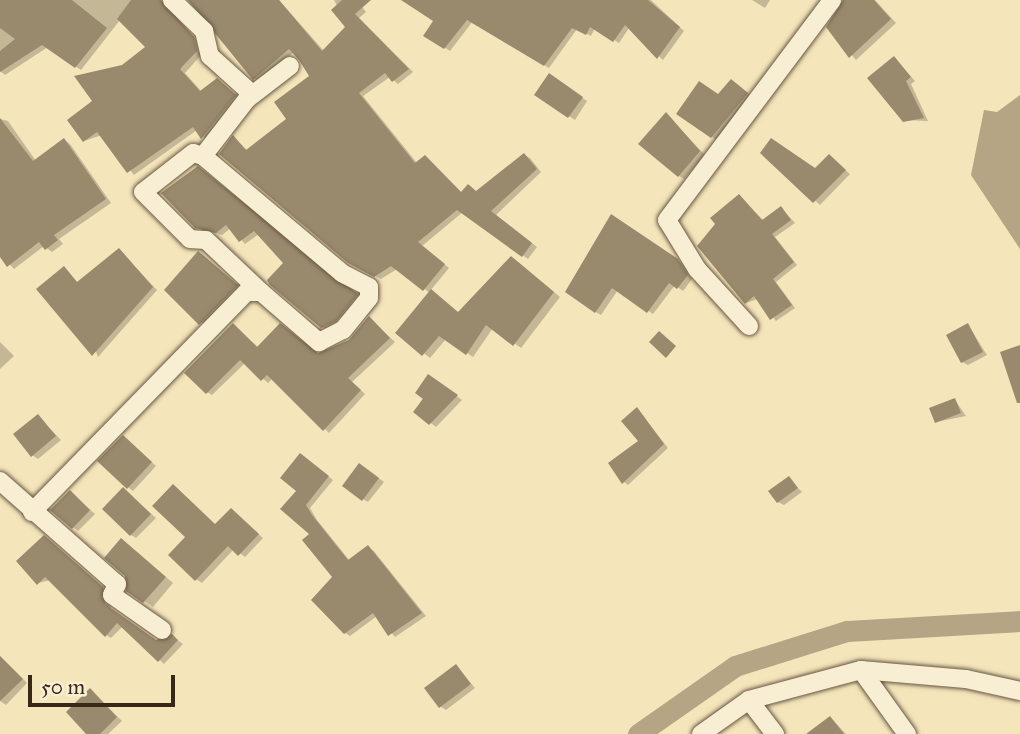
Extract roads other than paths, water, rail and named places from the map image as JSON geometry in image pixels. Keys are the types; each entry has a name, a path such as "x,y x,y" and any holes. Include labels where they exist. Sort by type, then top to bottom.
{"street":[{"path":"171,0 204,31 210,56 252,94"},
{"path":"749,326 697,269 667,220 832,0"},
{"path":"203,156 252,94 290,66"},
{"path":"193,153 203,156 342,273 369,287 369,298 343,330 318,342 261,292 206,240 190,239 143,192 193,153"},
{"path":"32,512 247,292 261,292"},
{"path":"0,481 32,512 117,584 112,595 162,631"},
{"path":"701,734 749,700 861,670 966,679 1020,691"},
{"path":"861,670 907,734"},
{"path":"749,700 775,734"}],"waterway":[{"path":"638,734 735,666 847,631 1020,621"}]}
